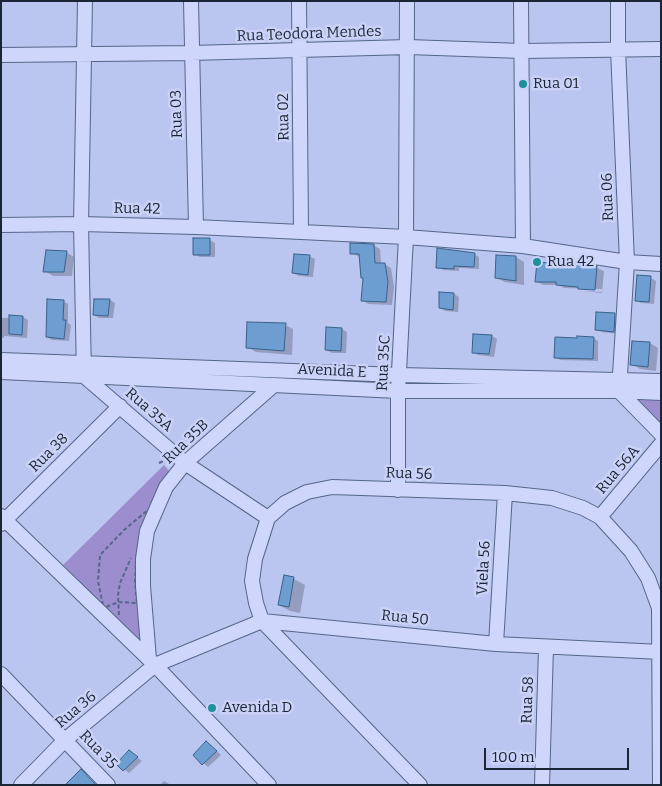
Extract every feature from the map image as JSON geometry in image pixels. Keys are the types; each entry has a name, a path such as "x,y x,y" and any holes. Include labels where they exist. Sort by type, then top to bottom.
{"street":[{"path":"84,1 81,224 84,376"},
{"name":"Rua 03","path":"191,1 196,227"},
{"name":"Rua 02","path":"299,1 301,232"},
{"name":"Rua 35C","path":"398,490 398,391 406,237 407,1"},
{"path":"521,1 523,246"},
{"name":"Rua 06","path":"618,1 618,50 627,262 619,385"},
{"name":"Rua Teodora Mendes","path":"1,55 191,53 408,47 522,51 661,49"},
{"name":"Rua 42","path":"1,225 81,224 196,227 406,237 523,246 627,262 661,264"},
{"name":"Avenida E","path":"1,360 399,374 619,385 661,393"},
{"name":"Avenida E","path":"1,372 398,391 619,385 661,381"},
{"name":"Rua 35A","path":"84,376 185,463 268,518"},
{"name":"Rua 35B","path":"152,662 143,586 143,559 147,531 166,487 185,463 274,385"},
{"path":"619,385 661,434"},
{"name":"Rua 38","path":"3,520 120,406"},
{"name":"Rua 56A","path":"600,517 661,444"},
{"name":"Rua 56","path":"268,518 285,503 307,492 332,488 505,493 552,498 583,508 600,517 631,551 648,578 659,608 660,785"},
{"name":"Viela 56","path":"496,644 505,493"},
{"path":"268,518 254,559 252,581 262,621 420,785"},
{"path":"3,520 152,662 269,785"},
{"name":"Rua 50","path":"152,662 262,621 496,644 660,652"},
{"name":"Rua 58","path":"542,785 546,647"},
{"name":"Rua 36","path":"21,785 65,740 152,662"},
{"name":"Rua 35","path":"1,674 108,785"}],"path":[{"path":"118,602 104,610 98,581 100,555 124,530 149,509 143,522 138,550 129,562 120,583 118,602 120,622"}],"shaded area":[{"path":"638,400 661,400 661,424"},
{"path":"164,465 169,471 143,528 146,642 138,645 63,565"}],"building":[{"path":"193,238 210,238 210,255 193,255"},
{"path":"350,243 374,244 375,263 385,263 388,282 386,302 361,301 363,278 361,278 359,254 350,254"},
{"path":"437,248 475,253 474,267 454,266 454,269 436,268"},
{"path":"46,250 67,251 64,272 43,272"},
{"path":"294,254 310,255 308,275 292,273"},
{"path":"496,255 516,256 516,281 495,278"},
{"path":"537,262 579,265 579,263 597,266 595,290 556,285 556,282 535,282"},
{"path":"637,275 651,276 649,302 635,301"},
{"path":"439,292 454,293 453,310 439,308"},
{"path":"47,299 64,300 63,320 66,320 64,339 46,337"},
{"path":"94,299 110,299 108,316 93,315"},
{"path":"596,312 615,313 614,332 595,330"},
{"path":"9,315 23,316 22,335 9,334"},
{"path":"247,322 286,323 284,351 246,348"},
{"path":"326,327 342,328 341,351 325,350"},
{"path":"473,334 492,335 489,354 472,353"},
{"path":"577,336 594,337 593,359 554,358 555,337 577,338"},
{"path":"632,341 650,342 648,367 630,365"},
{"path":"284,575 294,577 289,607 278,605"},
{"path":"206,741 217,751 202,765 193,755"},
{"path":"129,750 138,757 123,771 116,764"},
{"path":"81,769 96,785 65,785"}],"place":[{"name":"Rua 01","path":"523,84"},
{"name":"Rua 42","path":"537,262"},
{"name":"Avenida D","path":"212,708"}]}
